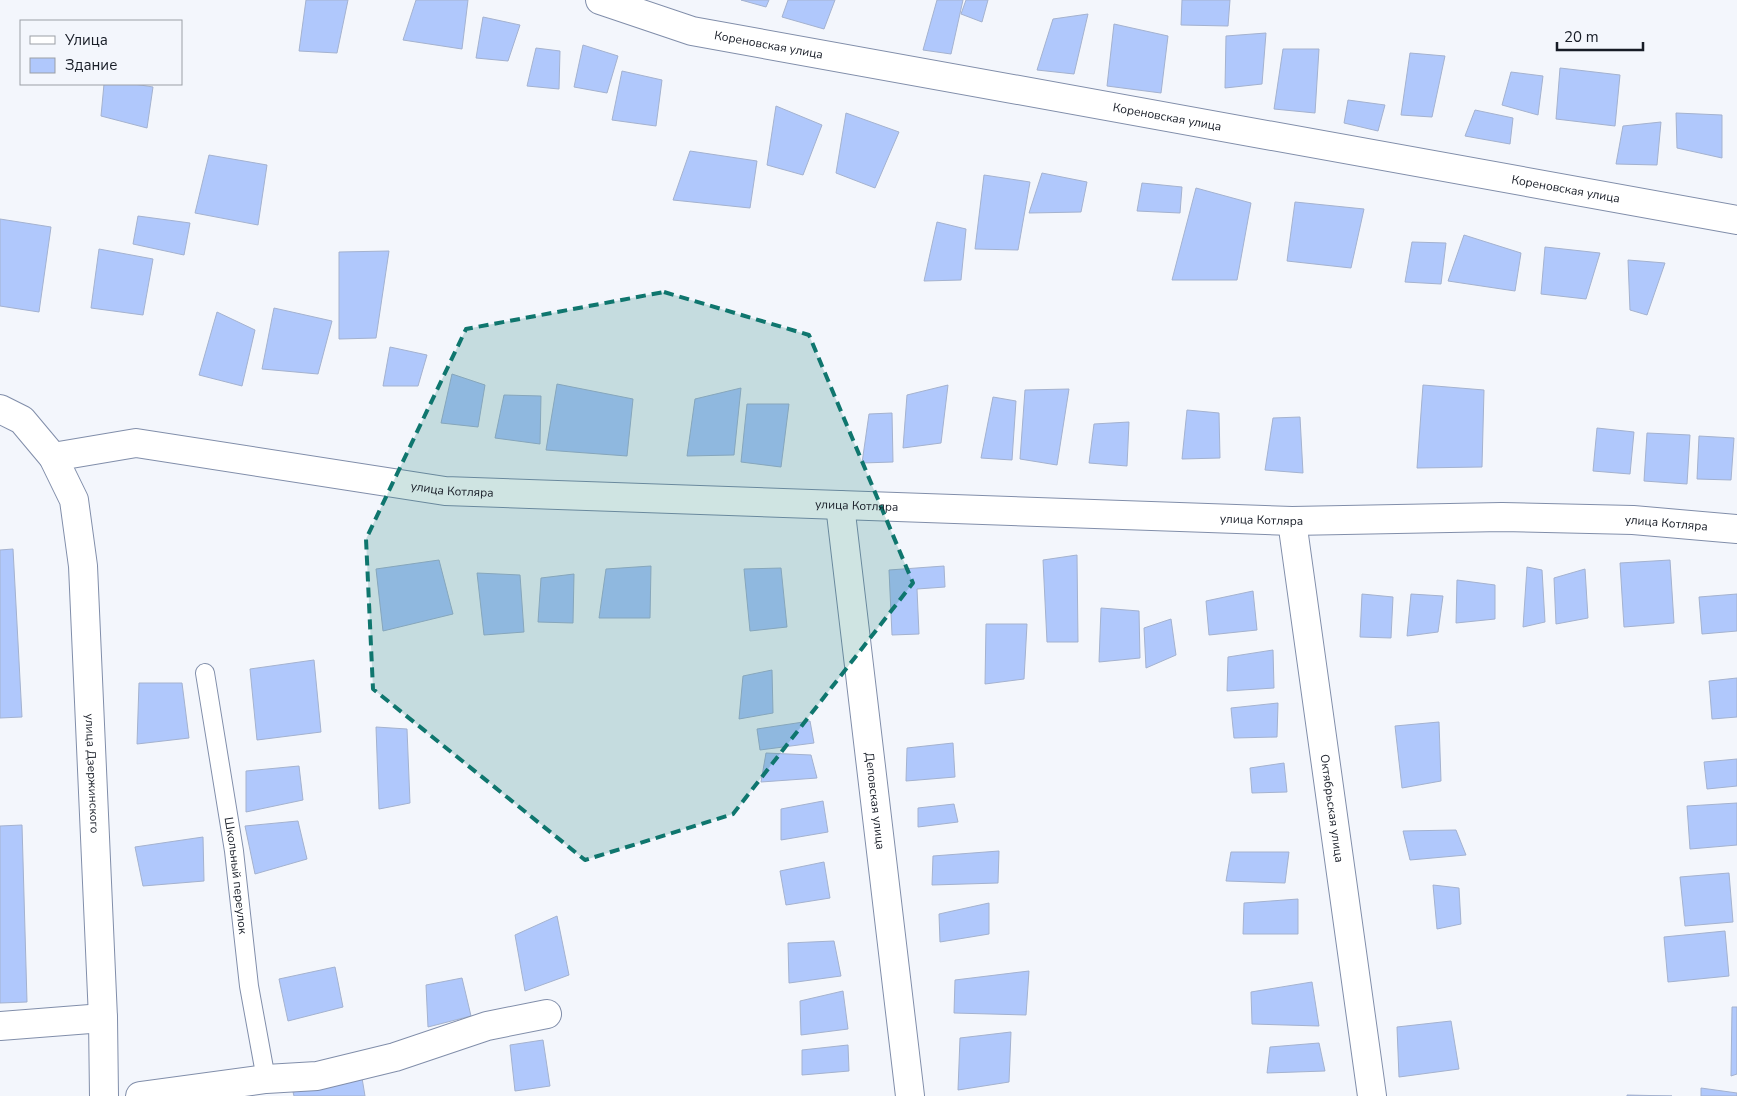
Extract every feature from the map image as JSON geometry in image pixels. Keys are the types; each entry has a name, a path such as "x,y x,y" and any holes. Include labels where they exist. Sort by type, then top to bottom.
{"street":[{"name":"Кореновская улица","path":"600,0 692,31 1737,220"},
{"path":"0,409 22,420 53,457"},
{"name":"улица Котляра","path":"53,457 136,443 445,491 1292,521 1502,517 1633,520 1737,529"},
{"name":"улица Дзержинского","path":"53,457 74,500 83,566 103,1018 104,1096"},
{"name":"Деповская улица","path":"840,505 910,1096"},
{"name":"Октябрьская улица","path":"1292,521 1372,1096"},
{"path":"140,1096 268,1088 395,1057 487,1026 547,1014"},
{"path":"0,1026 103,1018"}],"lane":[{"name":"Школьный переулок","path":"205,673 234,851 249,986 268,1088"}],"highlighted area":[{"path":"664,292 809,335 913,583 733,814 585,860 373,689 366,539 466,329"}],"building":[{"path":"306,0 348,0 337,53 299,51"},
{"path":"416,0 468,0 462,49 403,40"},
{"path":"741,0 769,0 766,7"},
{"path":"788,0 835,0 824,29 782,17"},
{"path":"937,0 963,0 951,54 923,50"},
{"path":"966,0 988,0 982,22 961,14"},
{"path":"1182,0 1230,0 1228,26 1181,25"},
{"path":"1088,14 1074,74 1037,70 1053,19"},
{"path":"483,17 520,25 508,61 476,58"},
{"path":"1114,24 1168,36 1161,93 1107,86"},
{"path":"1266,33 1262,84 1225,88 1226,36"},
{"path":"583,45 618,56 607,93 574,87"},
{"path":"536,48 560,51 559,89 527,86"},
{"path":"1283,49 1319,49 1315,113 1274,109"},
{"path":"1410,53 1445,56 1432,117 1401,115"},
{"path":"1560,68 1620,75 1615,126 1556,119"},
{"path":"622,71 662,80 656,126 612,120"},
{"path":"1511,72 1543,76 1538,115 1502,105"},
{"path":"104,85 153,87 147,128 101,116"},
{"path":"1348,100 1385,105 1378,131 1344,123"},
{"path":"776,106 822,125 803,175 767,165"},
{"path":"1475,110 1513,118 1510,144 1465,136"},
{"path":"846,113 899,132 875,188 836,173"},
{"path":"1676,113 1722,115 1722,158 1677,148"},
{"path":"1661,122 1657,165 1616,164 1623,126"},
{"path":"690,151 757,161 750,208 673,200"},
{"path":"209,155 267,165 258,225 195,213"},
{"path":"1042,173 1087,182 1081,212 1029,213"},
{"path":"984,175 1030,182 1018,250 975,249"},
{"path":"1142,183 1182,187 1180,213 1137,211"},
{"path":"1196,188 1251,203 1237,280 1172,280"},
{"path":"1295,202 1364,209 1351,268 1287,261"},
{"path":"138,216 190,223 184,255 133,244"},
{"path":"0,219 51,227 39,312 0,306"},
{"path":"937,222 966,229 961,280 924,281"},
{"path":"1464,235 1521,253 1515,291 1448,281"},
{"path":"1412,242 1446,243 1441,284 1405,282"},
{"path":"1545,247 1600,253 1586,299 1541,294"},
{"path":"99,249 153,259 143,315 91,308"},
{"path":"389,251 376,338 339,339 339,252"},
{"path":"1628,260 1665,263 1647,315 1630,310"},
{"path":"274,308 332,321 318,374 262,369"},
{"path":"217,312 255,330 242,386 199,375"},
{"path":"390,347 427,355 418,386 383,386"},
{"path":"452,374 485,385 478,427 441,423"},
{"path":"557,384 633,399 627,456 546,450"},
{"path":"948,385 941,443 903,448 907,395"},
{"path":"1423,385 1484,390 1482,467 1417,468"},
{"path":"741,388 734,455 687,456 695,399"},
{"path":"1069,389 1057,465 1020,459 1025,390"},
{"path":"504,395 541,396 540,444 495,438"},
{"path":"993,397 1016,401 1012,460 981,458"},
{"path":"747,404 789,404 781,467 741,462"},
{"path":"1187,410 1219,413 1220,458 1182,459"},
{"path":"892,413 893,462 862,463 869,414"},
{"path":"1300,417 1303,473 1265,470 1273,418"},
{"path":"1129,422 1127,466 1089,463 1094,424"},
{"path":"1597,428 1634,432 1630,474 1593,471"},
{"path":"1647,433 1690,435 1687,484 1644,481"},
{"path":"1699,436 1734,438 1731,480 1697,479"},
{"path":"13,549 22,717 0,718 0,550"},
{"path":"1077,555 1078,642 1047,642 1043,560"},
{"path":"439,560 453,614 383,631 376,569"},
{"path":"1670,560 1674,623 1624,627 1620,563"},
{"path":"651,566 650,618 599,618 606,569"},
{"path":"944,566 945,587 917,589 919,634 892,635 889,570"},
{"path":"1527,567 1542,570 1545,622 1523,627"},
{"path":"781,568 787,627 750,631 744,569"},
{"path":"1585,569 1588,618 1556,624 1554,578"},
{"path":"477,573 520,575 524,632 484,635"},
{"path":"574,574 573,623 538,622 541,578"},
{"path":"1457,580 1495,585 1495,619 1456,623"},
{"path":"1253,591 1257,630 1209,635 1206,601"},
{"path":"1362,594 1393,597 1391,638 1360,637"},
{"path":"1411,594 1443,596 1438,632 1407,636"},
{"path":"1737,594 1737,631 1702,634 1699,597"},
{"path":"1101,608 1139,611 1140,658 1099,662"},
{"path":"1171,619 1176,655 1146,668 1144,628"},
{"path":"986,624 1027,624 1024,679 985,684"},
{"path":"1273,650 1274,688 1227,691 1228,657"},
{"path":"314,660 321,732 257,740 250,669"},
{"path":"772,670 773,713 739,719 743,676"},
{"path":"1737,678 1737,717 1712,719 1709,681"},
{"path":"139,683 182,683 189,738 137,744"},
{"path":"1278,703 1277,737 1234,738 1231,708"},
{"path":"810,721 814,743 760,750 757,729"},
{"path":"1439,722 1441,781 1402,788 1395,726"},
{"path":"376,727 407,729 410,803 379,809"},
{"path":"953,743 955,777 906,781 907,748"},
{"path":"766,753 811,755 817,778 761,782"},
{"path":"1737,759 1737,786 1707,789 1704,762"},
{"path":"1284,763 1287,792 1252,793 1250,768"},
{"path":"299,766 303,800 246,812 246,771"},
{"path":"823,801 828,832 781,840 781,809"},
{"path":"1737,803 1737,845 1690,849 1687,806"},
{"path":"954,804 958,822 918,827 918,808"},
{"path":"298,821 307,859 255,874 245,826"},
{"path":"22,825 27,1002 0,1003 0,826"},
{"path":"1456,830 1466,855 1410,860 1403,831"},
{"path":"203,837 204,881 143,886 135,847"},
{"path":"999,851 998,883 932,885 933,856"},
{"path":"1231,852 1289,852 1285,883 1226,881"},
{"path":"824,862 830,898 786,905 780,871"},
{"path":"1729,873 1733,922 1685,926 1680,877"},
{"path":"1433,885 1459,888 1461,924 1437,929"},
{"path":"1298,899 1298,934 1243,934 1244,903"},
{"path":"989,903 989,934 940,942 939,914"},
{"path":"557,916 569,975 525,991 515,935"},
{"path":"1725,931 1729,976 1668,982 1664,937"},
{"path":"834,941 841,976 789,983 788,943"},
{"path":"335,967 343,1007 288,1021 279,979"},
{"path":"1029,971 1026,1015 954,1013 955,980"},
{"path":"462,978 471,1016 428,1027 426,985"},
{"path":"1312,982 1319,1026 1252,1024 1251,992"},
{"path":"843,991 848,1029 801,1035 800,1001"},
{"path":"1732,1007 1737,1007 1737,1074 1731,1076"},
{"path":"1451,1021 1459,1069 1399,1077 1397,1027"},
{"path":"1011,1032 1009,1082 958,1090 960,1038"},
{"path":"543,1040 550,1086 515,1091 510,1045"},
{"path":"1319,1043 1325,1071 1267,1073 1270,1047"},
{"path":"848,1045 849,1071 802,1075 802,1050"},
{"path":"362,1078 365,1096 294,1096 293,1092"},
{"path":"1701,1088 1737,1093 1737,1096 1701,1096"},
{"path":"1627,1095 1672,1096 1627,1096"}]}
